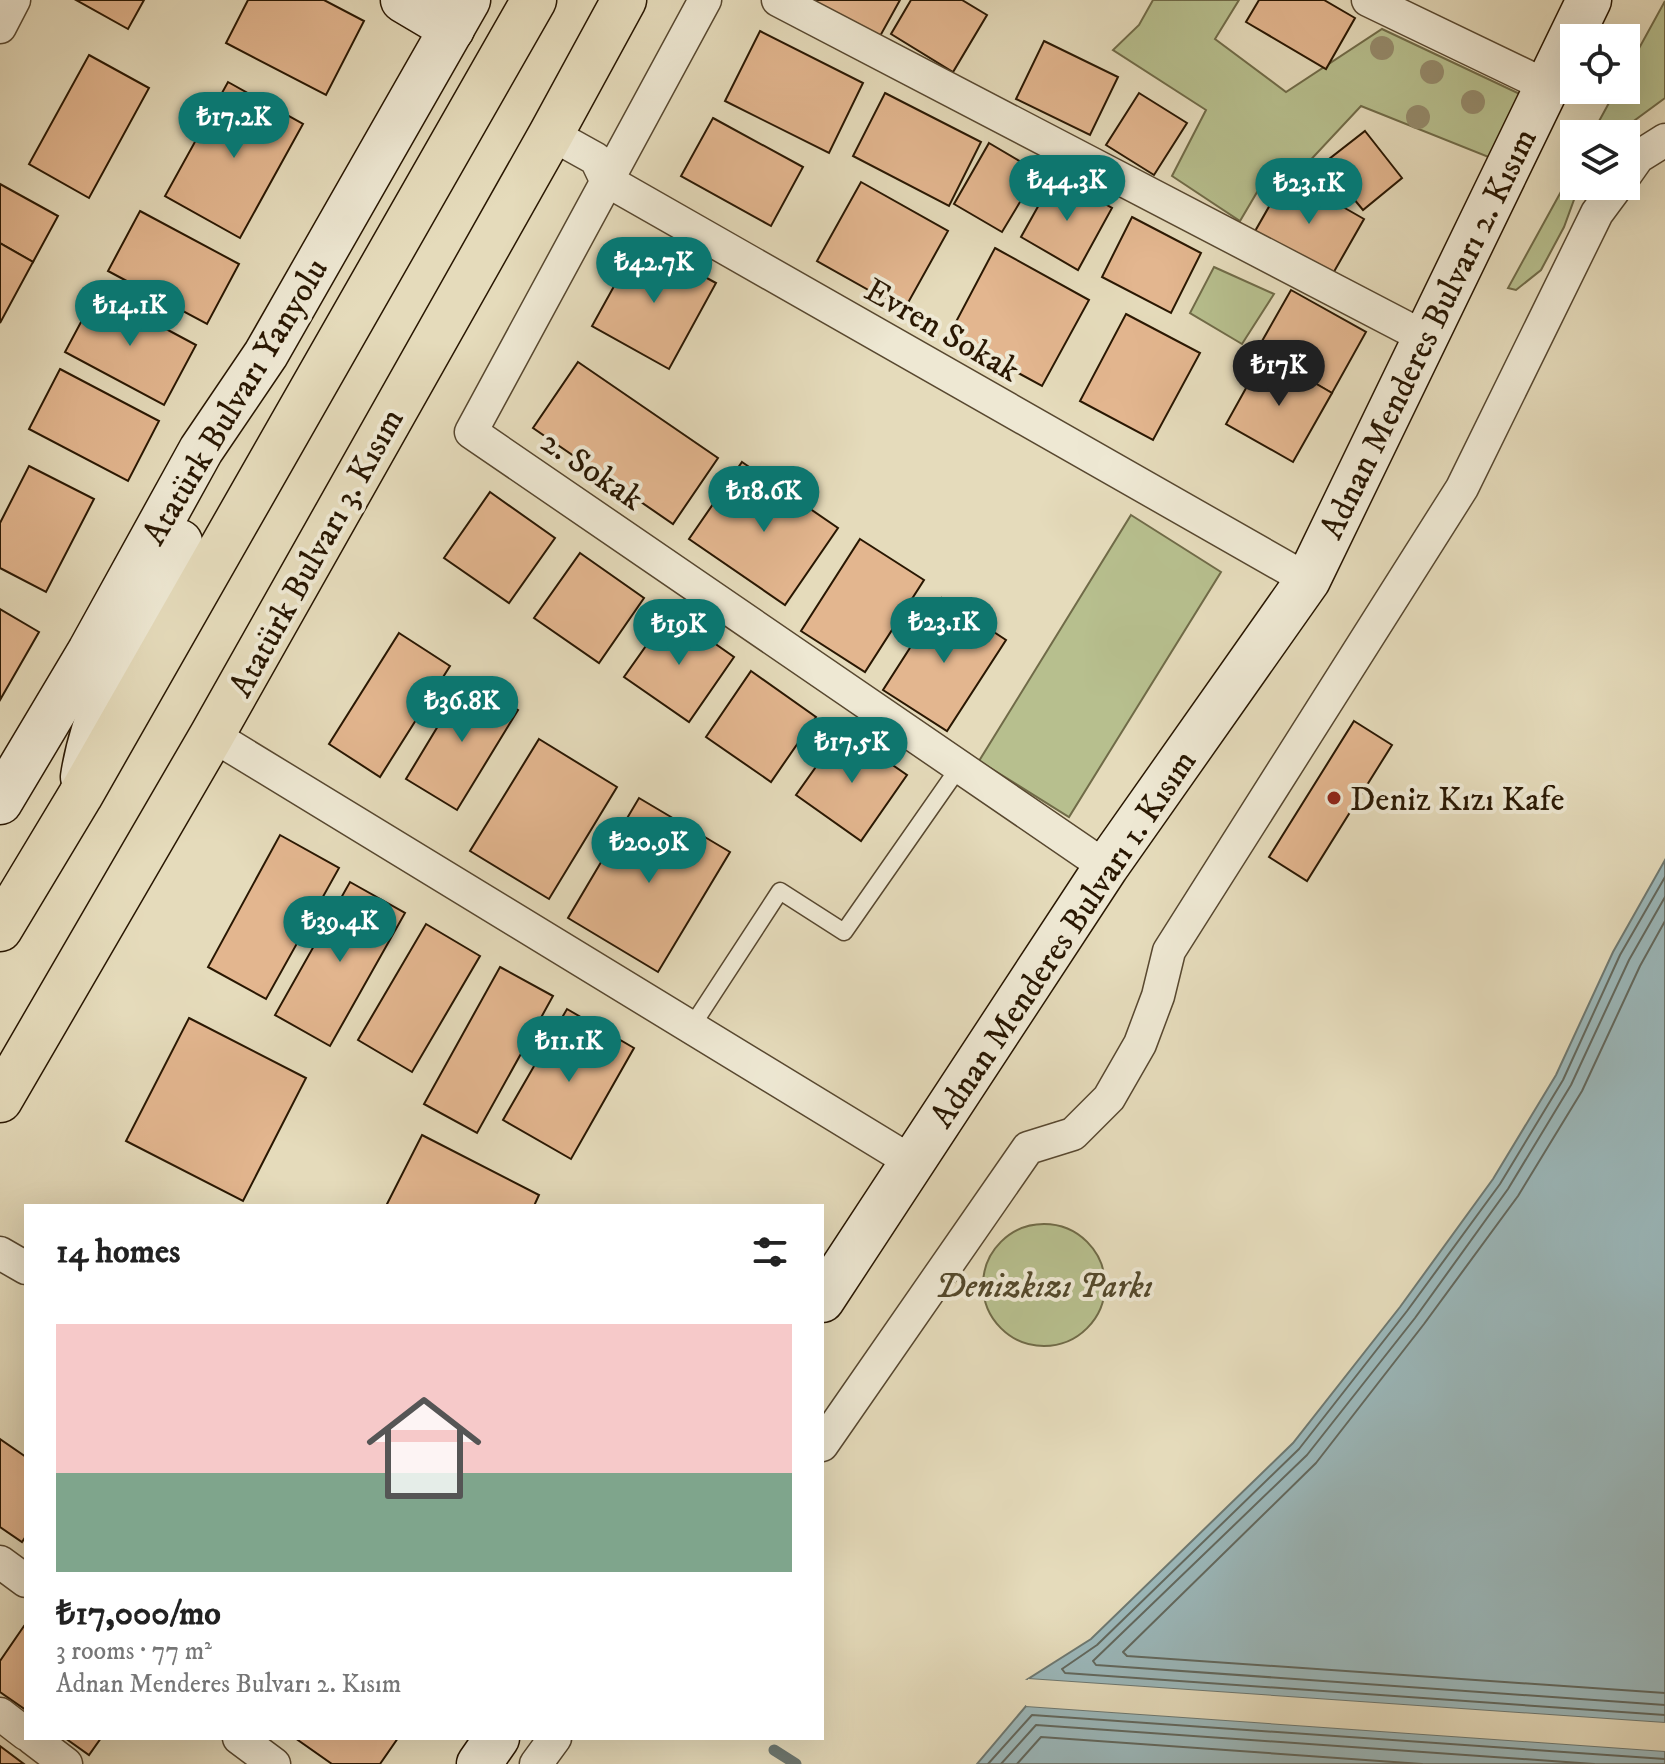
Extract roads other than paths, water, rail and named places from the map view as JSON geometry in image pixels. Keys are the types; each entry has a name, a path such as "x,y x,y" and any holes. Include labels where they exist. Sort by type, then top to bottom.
{"highway":[{"path":"0,929 80,796 534,0"},
{"name":"Atatürk Bulvarı 3. Kısım","path":"0,1100 212,735 624,0"}],"main road":[{"path":"403,0 460,14"},
{"name":"Adnan Menderes Bulvarı 2. Kısım","path":"1308,580 1589,0"},
{"name":"Atatürk Bulvarı Yanyolu","path":"0,802 90,651 201,450 266,354 460,14"},
{"path":"80,796 88,746 115,679 266,354"},
{"name":"Adnan Menderes Bulvarı 1. Kısım","path":"824,1297 1106,867 1308,580"},
{"path":"479,1764 496,1740"}],"street":[{"path":"0,27 14,0"},
{"path":"606,180 705,0"},
{"path":"778,0 1424,337"},
{"path":"1368,0 1547,86"},
{"name":"Evren Sokak","path":"551,134 596,159 606,180 1308,580"},
{"path":"1640,156 1665,140"},
{"name":"2. Sokak","path":"606,180 471,432 1106,867"},
{"path":"824,1442 1028,1148 1073,1134 1109,1098 1140,1044 1158,996 1169,951 1462,488 1597,213 1607,200"},
{"path":"212,735 912,1162"},
{"path":"0,1253 24,1267"},
{"path":"0,1562 24,1580"},
{"path":"0,1714 24,1732"},
{"path":"35,1740 66,1764"},
{"path":"242,1740 274,1764"},
{"path":"536,1764 554,1740"}],"lane":[{"path":"690,1029 780,891 844,932 960,766"}],"water":[{"path":"1665,860 1665,1723 1028,1679 1091,1639 1293,1443 1400,1307 1493,1179 1556,1075 1613,952"},
{"path":"1026,1706 1665,1751 1665,1764 977,1764"}],"waterway":[{"path":"774,1750 796,1764"}],"place":[{"name":"Deniz Kızı Kafe","path":"1334,798"}],"park label":[{"name":"Denizkızı Parkı","path":"1044,1285"}]}
